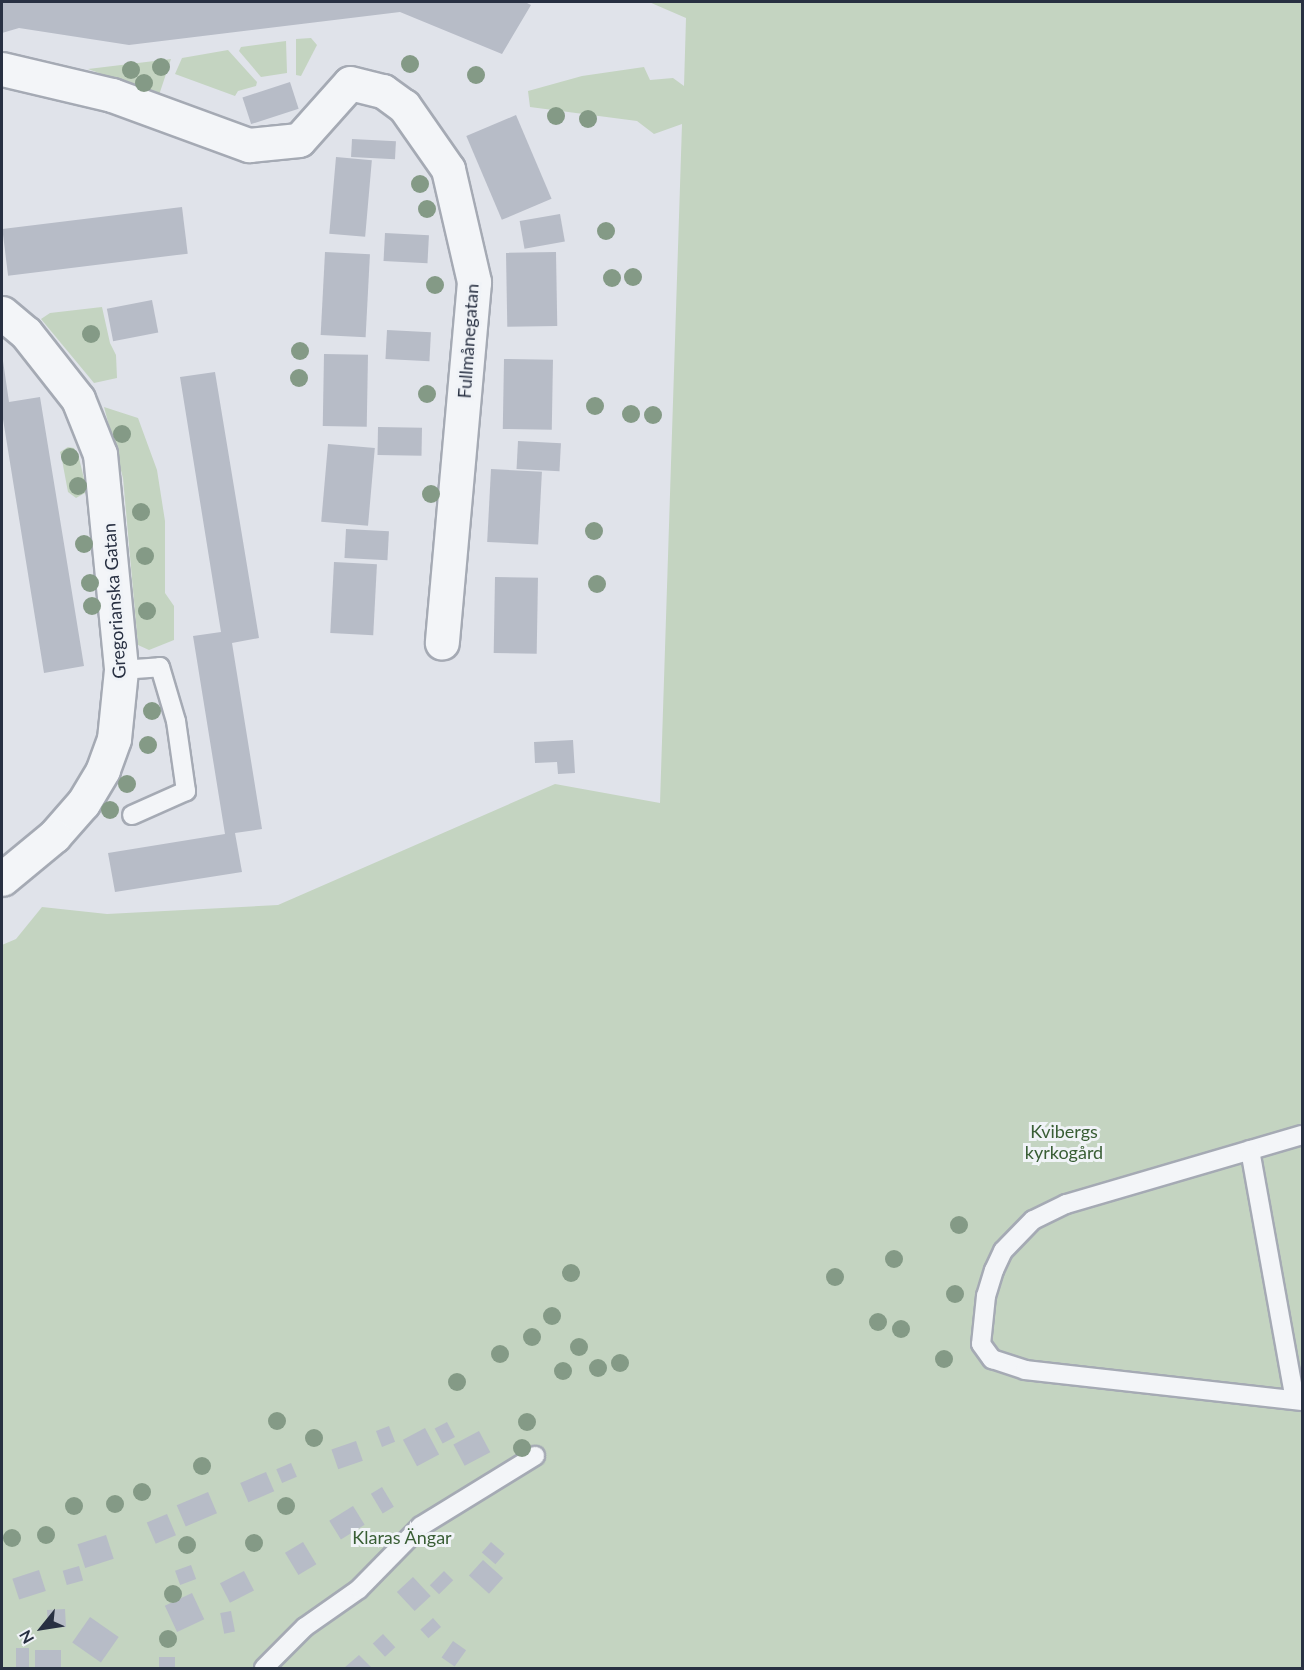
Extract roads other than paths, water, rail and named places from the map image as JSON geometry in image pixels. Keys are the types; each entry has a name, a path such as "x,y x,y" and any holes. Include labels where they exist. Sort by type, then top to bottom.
{"street":[{"name":"Fullmånegatan","path":"2,69 43,76 111,95 249,145 299,140 350,83 383,91 404,106 448,169 462,218 474,282 442,643"},
{"name":"Gregorianska Gatan","path":"2,313 26,333 78,399 100,454 121,670 114,739 103,770 83,802 54,836 2,879"}],"lane":[{"path":"121,670 160,667 176,721 186,791 132,815"},
{"path":"1250,1150 1299,1400 1025,1370 992,1359 981,1344 986,1296 994,1270 1004,1251 1033,1220 1066,1204 1250,1150 1302,1135"},
{"path":"264,1668 305,1627 359,1589 421,1526 535,1456"}],"park label":[{"name":"Kvibergs kyrkogård","path":"1064,1142"},
{"name":"Klaras Ängar","path":"402,1537"}]}
